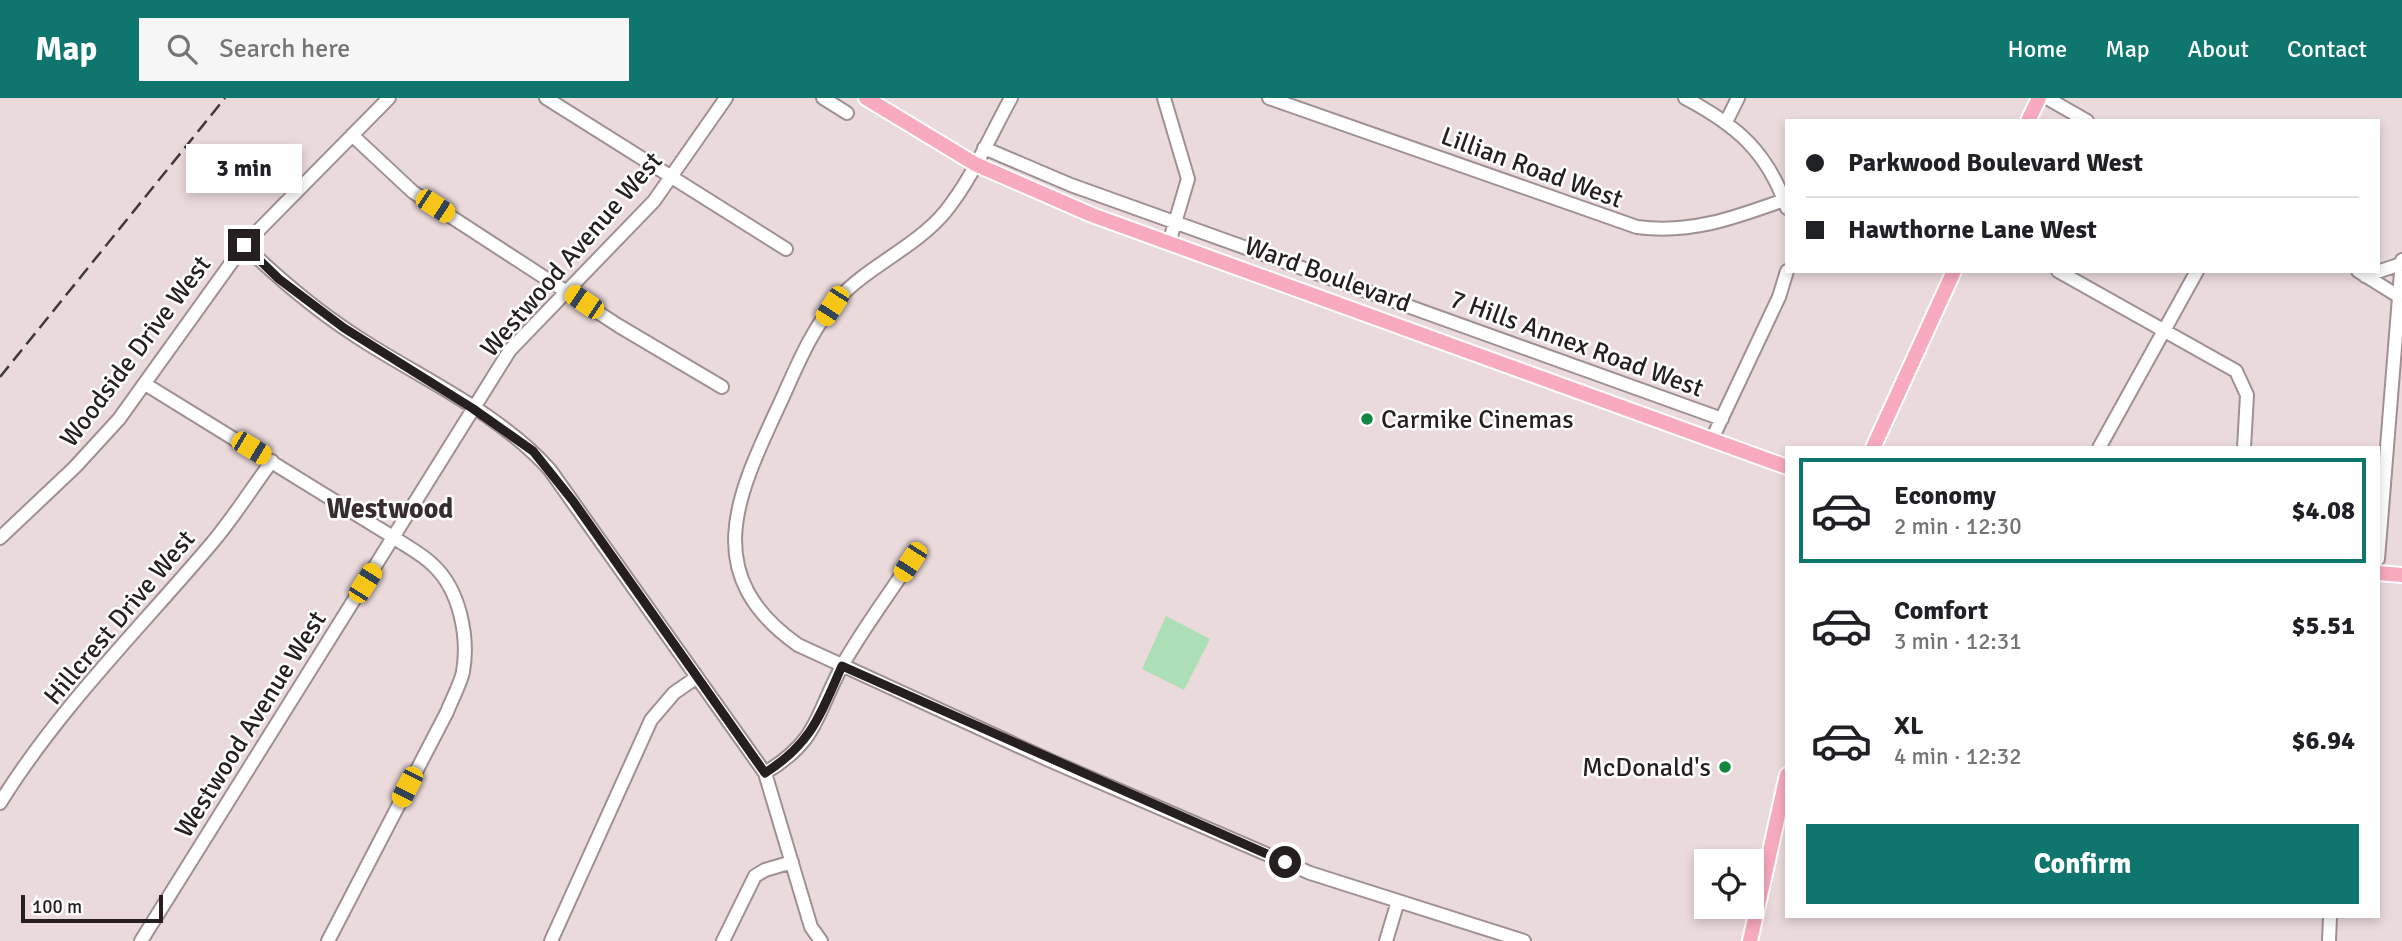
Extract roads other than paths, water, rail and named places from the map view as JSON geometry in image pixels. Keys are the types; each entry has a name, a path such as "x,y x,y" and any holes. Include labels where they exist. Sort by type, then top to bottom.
{"main road":[{"name":"Ward Boulevard","path":"866,98 975,164 1092,215 1785,466"},
{"path":"2029,119 2039,98"},
{"path":"1874,446 1953,273"},
{"path":"2380,573 2402,575"},
{"path":"1750,941 1785,784"}],"street":[{"name":"Woodside Drive West","path":"0,538 75,467 119,419 244,245 389,98"},
{"path":"546,98 786,249"},
{"name":"Westwood Avenue West","path":"141,941 510,351 654,201 726,98"},
{"path":"824,98 847,113"},
{"path":"1011,98 943,215 848,289 832,306 802,357 740,494 736,513 736,550 742,575 755,603 768,621 790,640 842,666 1234,841 1310,873 1524,941"},
{"path":"1164,98 1188,179 1169,243"},
{"name":"Lillian Road West","path":"1269,98 1637,227 1668,230 1703,227 1785,201"},
{"path":"1685,98 1727,120 1764,160 1785,199"},
{"path":"1727,120 1738,98"},
{"path":"2047,98 2084,119"},
{"path":"352,135 413,192 722,387"},
{"name":"7 Hills Annex Road West","path":"984,148 1071,186 1722,419"},
{"path":"244,245 279,279 344,328 521,441 550,470 765,773 811,927 821,941"},
{"path":"2380,269 2402,262 2380,533"},
{"path":"1712,439 1779,297 1786,273"},
{"path":"2062,273 2228,366 2242,380 2248,403 2244,446"},
{"path":"2100,446 2196,273"},
{"path":"2362,274 2398,296"},
{"path":"145,384 393,537 433,565 446,579 460,616 465,649 462,674 447,712 328,941"},
{"name":"Hillcrest Drive West","path":"0,803 34,754 127,638 213,542 272,461"},
{"path":"765,773 791,757 805,741 842,666 910,562"},
{"path":"551,941 651,720 674,693 696,677"},
{"path":"723,941 755,876 792,862"},
{"path":"1386,941 1398,901"},
{"path":"2329,941 2330,918"}],"railway":[{"path":"0,377 225,98"}],"place":[{"name":"Carmike Cinemas","path":"1367,419"},
{"name":"McDonald's","path":"1725,767"}],"district":[{"name":"Westwood","path":"390,508"}]}
